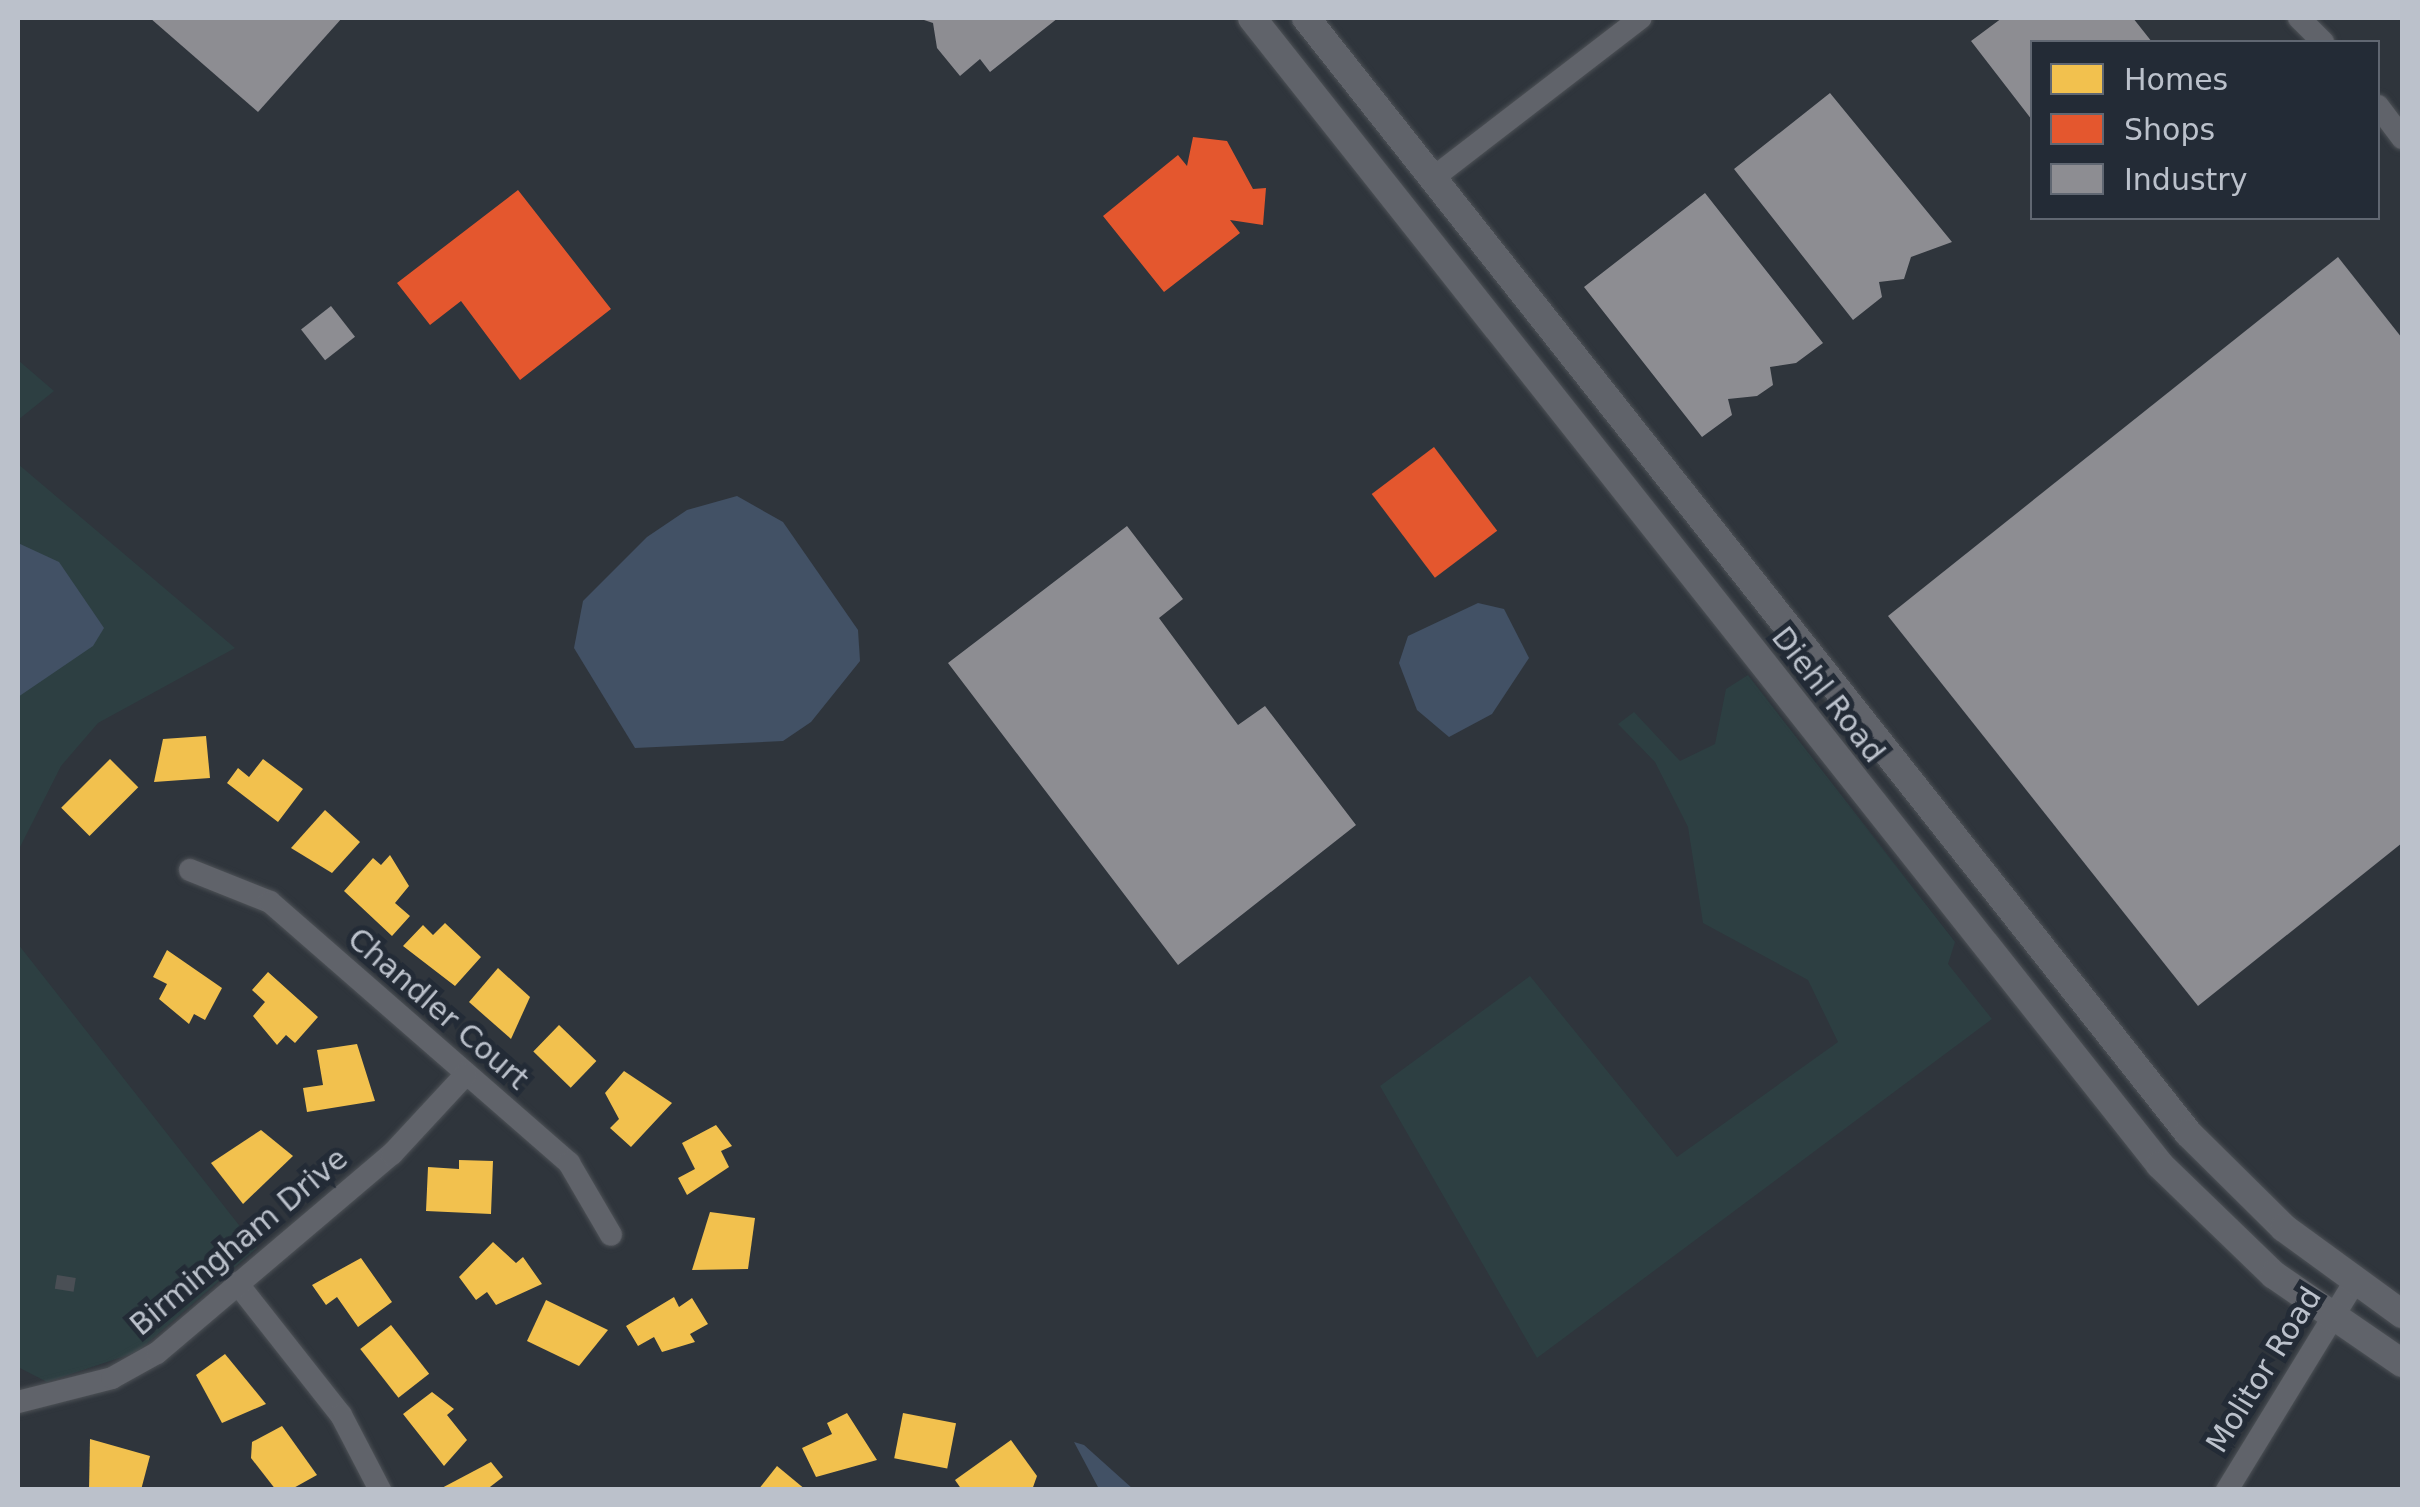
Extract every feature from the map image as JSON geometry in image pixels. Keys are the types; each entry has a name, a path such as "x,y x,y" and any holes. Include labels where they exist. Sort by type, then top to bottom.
{"street":[{"name":"Diehl Road","path":"1252,18 2125,1124 2233,1239 2332,1318 2402,1363"},
{"name":"Diehl Road","path":"1306,18 2188,1132 2354,1283 2402,1314"},
{"path":"1433,178 1641,18"},
{"path":"2299,18 2321,40"},
{"path":"2380,109 2402,138"},
{"name":"Chandler Court","path":"190,870 270,902 583,1177 612,1235"},
{"name":"Birmingham Drive","path":"18,1402 141,1363 392,1154 466,1074"},
{"path":"238,1283 341,1415 380,1490"},
{"name":"Molitor Road","path":"2227,1490 2354,1283"}],"shaded area":[{"path":"18,360 54,391 18,420"},
{"path":"18,464 235,648 98,723 61,766 18,851"},
{"path":"1748,675 1955,942 1948,964 1992,1019 1537,1358 1380,1086 1530,976 1677,1157 1838,1042 1808,980 1703,923 1688,827 1655,762 1618,724 1634,712 1680,761 1715,744 1726,689"},
{"path":"18,944 257,1248 137,1352 47,1382 18,1367"}],"water":[{"path":"737,496 783,522 858,630 860,661 811,722 783,741 635,748 574,648 583,601 647,537 687,510"},
{"path":"18,543 59,562 104,628 93,646 18,697"},
{"path":"1478,603 1504,609 1529,658 1492,714 1449,737 1417,710 1399,663 1408,636"},
{"path":"1074,1442 1084,1445 1133,1489 1099,1489"}],"building: Homes":[{"path":"206,736 210,778 154,782 163,739"},
{"path":"110,759 138,787 89,836 61,808"},
{"path":"263,759 303,789 278,822 227,783 238,768 249,777"},
{"path":"325,810 360,842 332,873 291,848"},
{"path":"390,855 409,886 395,903 410,916 392,936 344,891 373,858 381,865"},
{"path":"445,923 481,957 455,986 403,946 423,925 433,935"},
{"path":"167,950 222,988 205,1020 194,1014 189,1024 159,999 167,984 153,977"},
{"path":"498,968 530,997 511,1039 469,1002"},
{"path":"268,972 318,1017 295,1043 286,1035 277,1045 253,1016 265,1002 252,990"},
{"path":"559,1025 596,1061 571,1088 533,1052"},
{"path":"357,1044 375,1101 307,1112 303,1088 323,1085 317,1050"},
{"path":"624,1071 672,1103 631,1147 610,1128 619,1119 605,1093"},
{"path":"716,1125 732,1146 721,1151 729,1167 687,1195 678,1178 695,1169 682,1143"},
{"path":"261,1130 293,1156 243,1204 211,1163"},
{"path":"459,1160 493,1161 491,1214 426,1211 428,1167 459,1169"},
{"path":"710,1212 755,1218 748,1269 692,1270"},
{"path":"493,1242 516,1263 523,1257 542,1284 496,1305 487,1292 476,1300 459,1277"},
{"path":"361,1258 392,1302 358,1327 337,1297 326,1305 312,1285"},
{"path":"674,1297 679,1307 692,1298 708,1324 690,1334 695,1342 662,1352 654,1337 638,1346 626,1326"},
{"path":"546,1300 608,1330 579,1366 527,1341"},
{"path":"391,1325 429,1374 398,1398 360,1349"},
{"path":"225,1354 266,1404 222,1423 196,1375"},
{"path":"432,1392 454,1409 447,1415 467,1440 444,1466 403,1414"},
{"path":"847,1413 877,1460 816,1477 802,1448 832,1434 827,1423"},
{"path":"903,1413 956,1423 947,1468 894,1458"},
{"path":"282,1426 317,1475 290,1490 276,1490 251,1458 252,1442"},
{"path":"90,1439 150,1456 141,1490 89,1490"},
{"path":"1011,1440 1037,1476 1032,1490 962,1490 955,1480"},
{"path":"491,1462 503,1477 486,1490 438,1490"},
{"path":"777,1466 806,1490 758,1490"}],"building: Shops":[{"path":"1193,137 1227,141 1253,189 1266,188 1263,225 1230,220 1240,233 1164,292 1103,216 1178,155 1187,166"},
{"path":"518,190 611,309 520,380 461,301 430,325 397,283"},
{"path":"1434,447 1497,531 1435,578 1372,494"}],"building: Industry":[{"path":"150,18 342,18 258,112"},
{"path":"918,18 1058,18 990,72 980,59 960,76 937,48 933,23"},
{"path":"2002,18 2133,18 2150,40 2030,40 2030,117 1971,41"},
{"path":"1830,93 1952,242 1911,257 1904,279 1879,282 1882,297 1853,320 1734,169"},
{"path":"1705,193 1823,343 1796,363 1770,367 1773,385 1757,396 1728,399 1732,415 1702,437 1584,287"},
{"path":"2338,257 2402,338 2402,843 2198,1006 1888,616"},
{"path":"331,306 355,337 325,360 301,329"},
{"path":"1127,526 1183,599 1159,618 1238,725 1265,706 1356,825 1178,965 948,663"}],"building: Other":[{"path":"57,1275 76,1278 74,1292 55,1289"}]}
